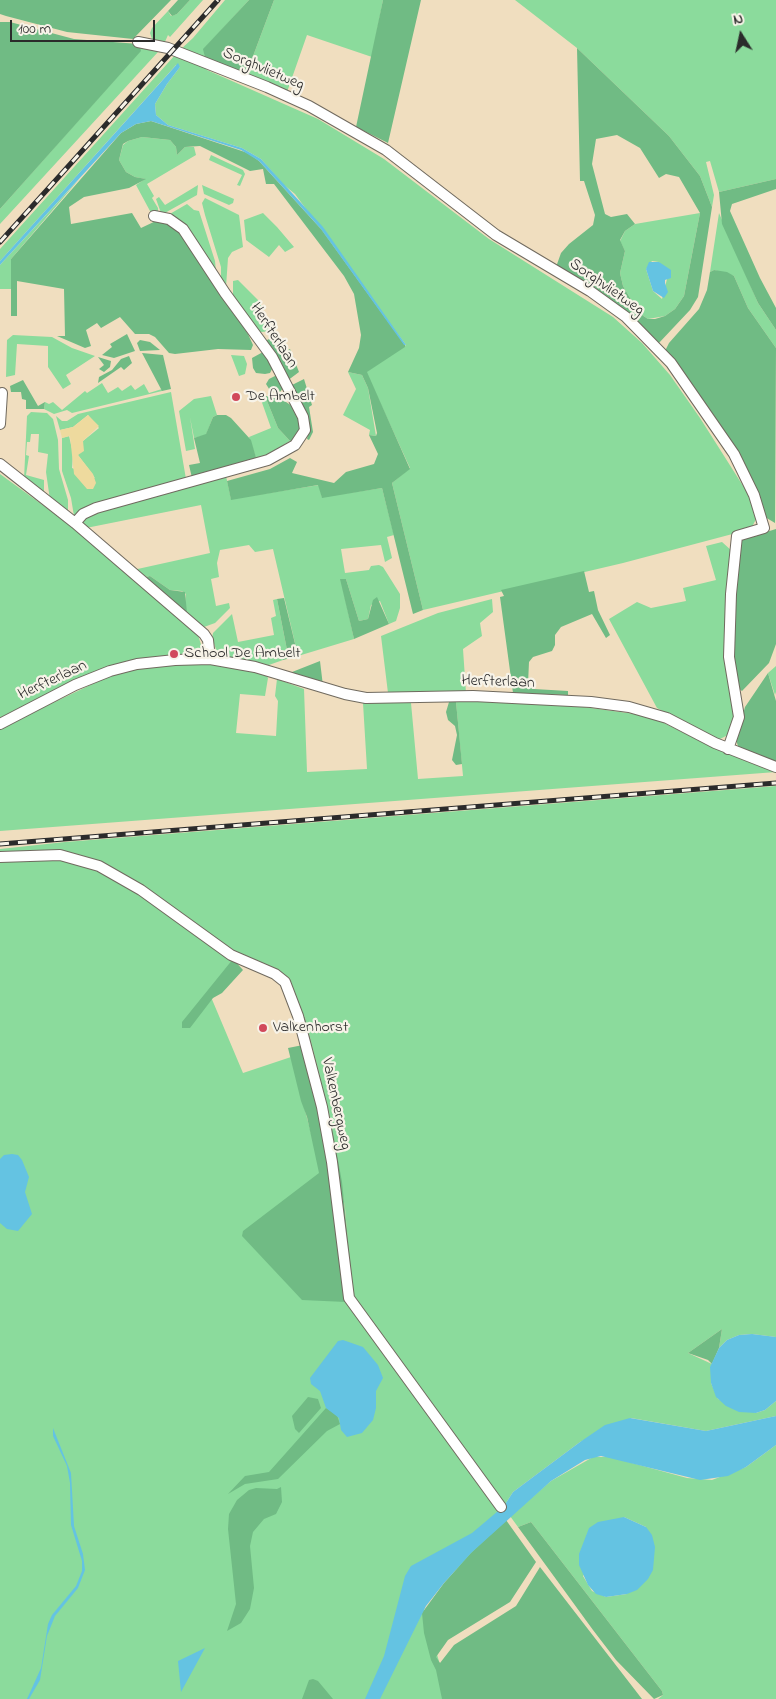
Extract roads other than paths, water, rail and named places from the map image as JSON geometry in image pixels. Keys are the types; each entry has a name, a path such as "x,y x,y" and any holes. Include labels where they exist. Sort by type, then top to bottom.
{"street":[{"name":"Sorghvlietweg","path":"138,42 168,48 267,87 309,106 386,150 496,235 590,291 626,317 671,363 734,454 754,495 764,528 737,536 730,602 729,658 739,717 728,749"},
{"name":"Herfterlaan","path":"75,523 84,514 96,508 268,460 295,445 306,430 303,417 272,357 183,229 169,219 154,216"},
{"path":"0,424 2,393"},
{"path":"0,464 75,523 204,634 208,640 210,659"},
{"name":"Herfterlaan","path":"0,724 75,685 110,671 137,664 210,659 255,667 366,698 473,696 591,702 630,707 666,718 728,749 776,768"},
{"name":"Valkenbergweg","path":"0,856 60,855 99,866 141,890 231,955 275,974 285,982 296,1008 322,1107 332,1162 349,1298 501,1507"}],"water":[{"path":"178,63 180,67 155,104 156,115 168,125 242,148 261,159 323,227 406,345 404,345 321,229 259,161 241,150 151,121 136,124 121,133 0,265 0,261"},
{"path":"649,262 659,262 671,270 671,278 665,280 668,292 664,298 653,291 646,269"},
{"path":"4,1155 18,1155 22,1160 29,1177 25,1192 32,1214 18,1231 7,1229 0,1223 0,1159"},
{"path":"752,1334 776,1337 776,1401 765,1410 756,1413 739,1412 726,1406 716,1397 711,1383 710,1367 719,1348 727,1340 739,1335"},
{"path":"343,1340 363,1347 378,1365 383,1378 376,1391 376,1408 373,1420 362,1433 347,1437 341,1430 339,1418 326,1408 320,1391 311,1384 310,1378 338,1341"},
{"path":"776,1416 776,1445 746,1467 728,1476 700,1480 601,1456 585,1460 551,1481 471,1553 444,1583 426,1606 380,1699 365,1699 384,1656 405,1576 411,1566 472,1533 504,1506 513,1492 580,1442 605,1425 630,1418 706,1431"},
{"path":"53,1428 71,1473 74,1526 83,1554 85,1570 78,1588 55,1616 47,1636 40,1680 29,1699 27,1699 41,1668 48,1624 52,1615 76,1586 82,1571 82,1561 71,1525 70,1483 67,1466 53,1436"},
{"path":"624,1517 646,1527 652,1535 655,1547 653,1570 648,1579 637,1590 627,1594 606,1597 596,1594 588,1585 579,1565 579,1554 589,1528 598,1522"},
{"path":"205,1648 181,1692 178,1661"}],"railway":[{"path":"0,242 218,0"},
{"path":"0,844 776,783"}],"place":[{"name":"De Ambelt","path":"236,397"},
{"name":"School De Ambelt","path":"174,654"},
{"name":"Valkenhorst","path":"263,1028"}]}
